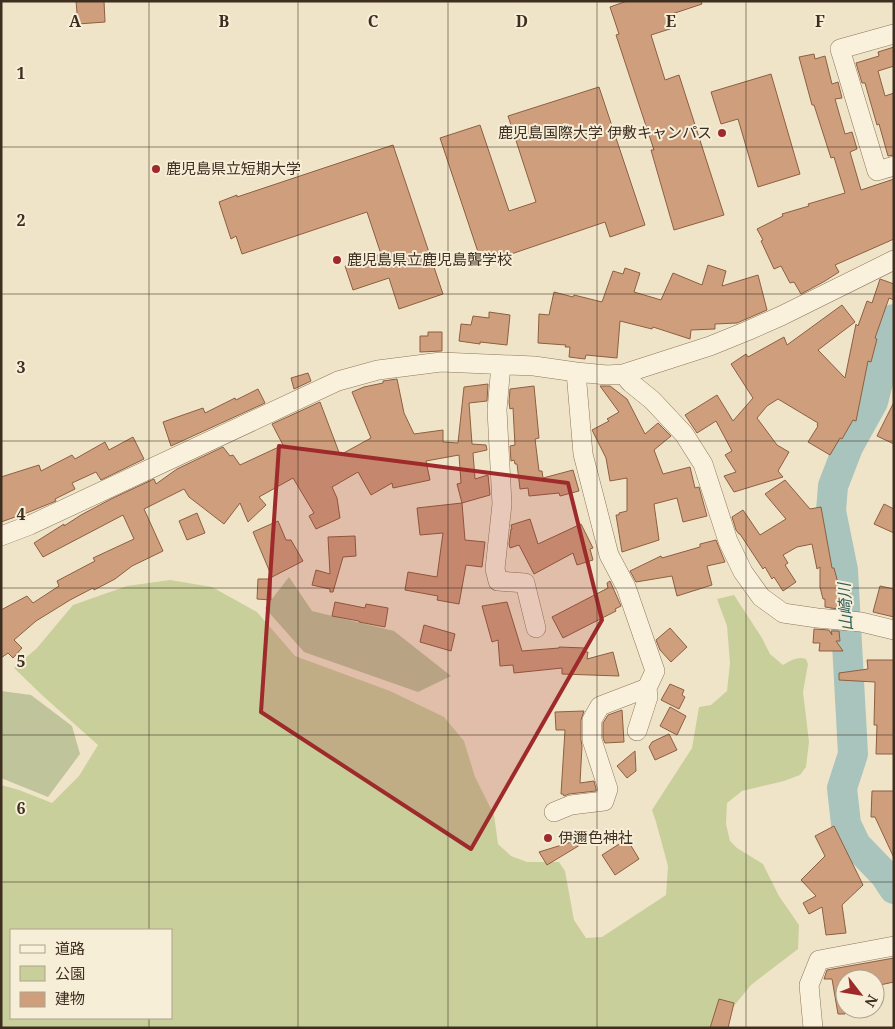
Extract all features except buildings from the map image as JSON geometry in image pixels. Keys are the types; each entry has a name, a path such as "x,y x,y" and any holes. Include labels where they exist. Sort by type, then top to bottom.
{"street":[{"path":"894,34 840,49 877,171 894,166"},
{"path":"1,536 30,525 338,381 378,370 441,362 534,366 607,375 623,374 710,346 747,331 894,260"},
{"path":"501,364 497,410 502,504 495,569 498,581 525,583 536,628"},
{"path":"576,372 583,454 609,555 626,588 655,671 647,688 648,697 637,731"},
{"path":"623,374 652,400 684,434 703,464 728,542 743,572 761,597 783,613 861,622 894,630"},
{"path":"554,812 571,804 604,801 608,788 592,740 592,720 600,706 647,688"},
{"path":"813,1028 809,985 819,960 894,946"}],"highlighted area":[{"path":"279,446 568,483 602,620 471,849 261,712"}],"green space":[{"path":"289,577 312,611 394,631 451,676 418,692 304,652 265,608"},
{"path":"170,580 212,587 257,612 295,656 390,691 444,717 464,741 475,777 494,815 498,844 511,856 527,862 559,862 565,871 574,920 586,938 602,937 666,895 668,866 652,810 692,748 699,707 711,705 727,691 730,663 727,626 717,599 734,595 762,638 770,654 783,665 800,658 806,659 808,664 803,692 809,742 806,767 800,775 784,781 742,791 727,803 726,824 730,841 737,848 763,864 779,896 799,925 798,949 751,985 724,1018 721,1028 1,1028 1,785 52,803 79,776 98,745 14,668 37,648 73,605 127,586"},
{"path":"1,691 31,695 72,726 80,754 48,797 1,778"}],"waterway":[{"name":"山崎川","path":"894,319 873,402 848,447 833,486 831,511 843,570 853,754 842,788 846,824 856,845 884,874 894,889"}],"place":[{"name":"鹿児島国際大学 伊敷キャンパス","path":"722,133"},
{"name":"鹿児島県立短期大学","path":"156,169"},
{"name":"鹿児島県立鹿児島聾学校","path":"337,260"},
{"name":"伊邇色神社","path":"548,838"}]}
